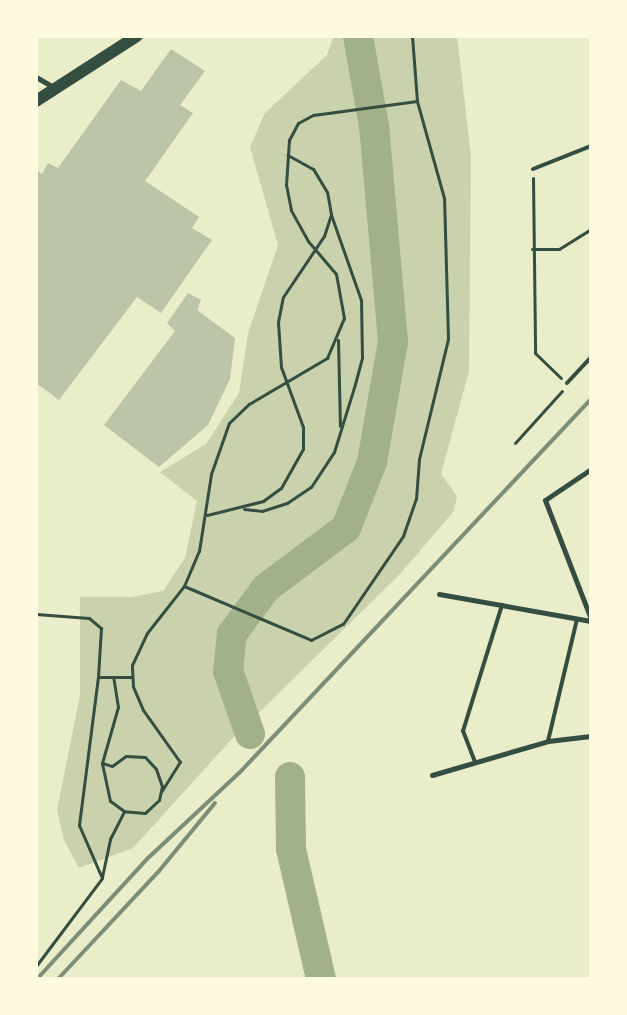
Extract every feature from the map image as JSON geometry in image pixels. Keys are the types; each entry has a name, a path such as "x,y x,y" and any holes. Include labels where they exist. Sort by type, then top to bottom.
{"main road":[{"path":"36,101 137,36"}],"street":[{"path":"36,77 55,88"},
{"path":"439,594 591,620 545,500 591,469"},
{"path":"432,775 548,741 591,736"}],"lane":[{"path":"533,170 591,146"},
{"path":"567,383 591,357"},
{"path":"475,762 462,732 502,605"},
{"path":"548,741 577,619"}],"path":[{"path":"184,586 286,633 311,640 343,624 403,536 416,499 419,459 448,340 444,198 417,100 412,36"},
{"path":"340,427 338,340 343,299 336,274 314,248 291,210 286,184 289,140 298,123 313,115 417,100"},
{"path":"208,515 244,509 262,511 287,503 311,487 334,452 362,357 363,320 331,214 327,192 313,169 288,155"},
{"path":"515,443 567,383 535,353 532,249 533,170"},
{"path":"244,509 281,488 304,449 303,427 289,382 281,367 278,322 283,297 314,248 331,214"},
{"path":"532,249 559,249 591,229"},
{"path":"161,792 180,762 143,710 132,677 132,665 147,633 184,586 200,551 208,515 211,474 229,423 249,404 327,358 338,340"},
{"path":"36,614 89,618 101,628 98,677 79,825 102,878"},
{"path":"98,677 132,677"},
{"path":"102,763 112,766 126,756 145,757 156,769 161,792 160,800 144,813 124,811 110,801 102,763 118,707 113,677"},
{"path":"36,966 102,878 110,839 124,811"}],"green space":[{"path":"334,36 457,36 471,156 469,371 441,474 457,496 454,511 400,574 230,741 133,848 79,868 64,840 57,810 80,695 80,597 132,597 163,591 185,558 197,501 160,472 206,444 239,393 248,333 278,245 250,147 265,113 327,55"}],"building":[{"path":"171,49 205,71 180,105 193,113 145,181 199,217 192,228 212,240 161,313 137,297 59,400 36,383 36,170 42,174 48,163 58,168 121,80 141,91"},
{"path":"188,293 201,300 197,310 235,338 230,379 208,425 159,467 104,425 175,331 167,323"}],"waterway":[{"path":"250,734 228,671 232,634 266,588 346,528 372,462 393,342 374,126 358,36"},
{"path":"290,777 291,849 321,979"}],"railway":[{"path":"37,979 147,859 242,770 591,399"},
{"path":"58,979 159,871 215,803"}]}
